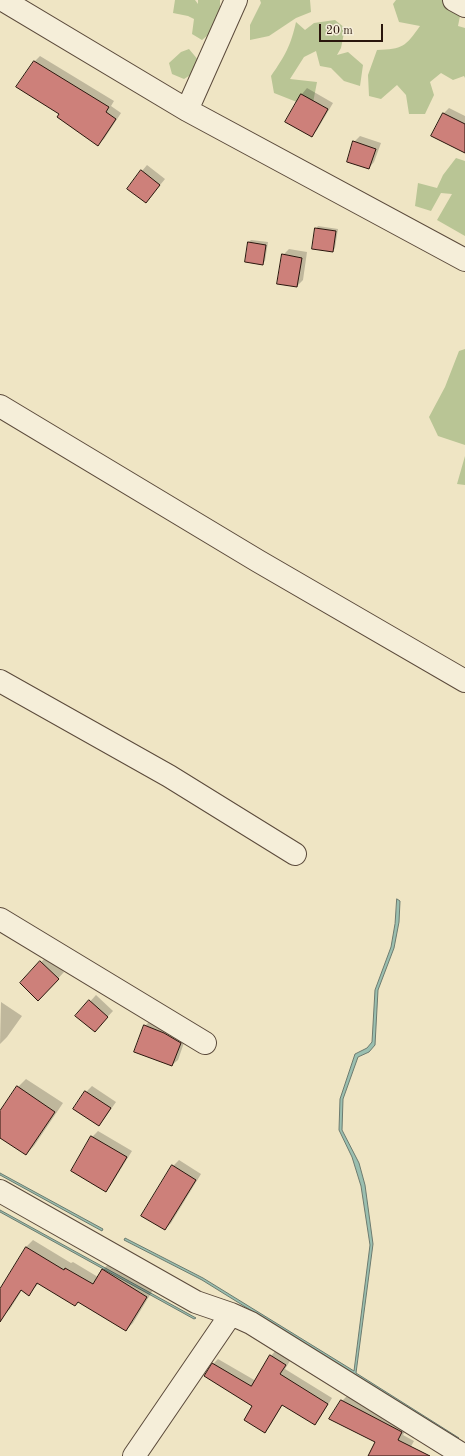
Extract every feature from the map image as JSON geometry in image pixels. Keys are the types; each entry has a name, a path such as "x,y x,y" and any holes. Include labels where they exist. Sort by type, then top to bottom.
{"street":[{"path":"3,0 186,110 465,260"},
{"path":"186,110 236,0"},
{"path":"454,0 465,6"},
{"path":"0,406 251,557 465,681"},
{"path":"0,681 169,776 295,854"},
{"path":"0,919 205,1043"},
{"path":"0,1191 196,1302 231,1314 251,1323 463,1454"},
{"path":"134,1456 231,1314"}],"shaded area":[{"path":"175,0 195,0 198,4 198,0 220,0 220,7 214,30 202,40 192,34 194,19 188,16 173,13"},
{"path":"260,0 310,0 311,12 296,18 269,36 250,40 250,25 261,3"},
{"path":"396,0 447,0 446,9 461,11 458,26 465,28 465,78 464,76 453,80 441,73 430,82 434,95 425,114 409,114 406,95 397,85 381,99 369,96 368,75 377,50 393,49 403,46 420,26 399,22 393,4"},
{"path":"335,20 345,28 341,48 337,55 348,52 363,65 360,86 344,81 331,68 320,66 316,51 304,57 290,79 317,82 312,108 274,93 271,76 287,50 296,22 305,30 314,23"},
{"path":"189,49 199,61 192,74 184,79 172,74 169,63 181,52"},
{"path":"456,158 465,161 465,236 437,220 452,194 441,193 431,211 415,206 418,183 437,188 443,175"},
{"path":"465,349 465,445 438,436 429,417 445,387 459,351"},
{"path":"465,456 465,485 457,484"},
{"path":"397,899 400,901 399,922 394,948 378,990 375,1045 369,1052 358,1057 343,1099 342,1130 359,1163 365,1185 373,1244 356,1373 459,1438 458,1439 202,1280 124,1240 125,1238 203,1278 354,1371 370,1245 361,1186 352,1157 339,1130 340,1099 355,1054 367,1048 372,1042 375,990 391,947"},
{"path":"0,1173 103,1229 102,1231 0,1175"},
{"path":"0,1210 196,1318 194,1319 0,1212"}],"building":[{"path":"34,61 109,107 106,112 116,119 98,146 57,117 59,114 16,87"},
{"path":"301,94 328,109 312,137 285,122"},
{"path":"443,113 465,124 465,153 431,136"},
{"path":"353,141 376,149 369,169 347,162"},
{"path":"141,170 160,185 146,203 127,189"},
{"path":"315,228 336,231 333,252 312,249"},
{"path":"248,242 266,245 263,265 245,262"},
{"path":"282,254 302,258 297,287 277,284"},
{"path":"40,961 59,979 38,1001 20,983"},
{"path":"89,1000 108,1017 95,1032 75,1016"},
{"path":"144,1025 164,1033 181,1043 172,1066 134,1052"},
{"path":"17,1086 55,1112 26,1155 0,1138 0,1111"},
{"path":"85,1091 111,1108 99,1126 73,1109"},
{"path":"91,1136 127,1157 106,1192 71,1171"},
{"path":"172,1165 196,1180 165,1230 141,1216"},
{"path":"26,1247 64,1270 65,1268 93,1284 102,1269 147,1297 126,1331 78,1302 75,1306 37,1283 29,1296 21,1290 0,1322 0,1289"},
{"path":"270,1355 286,1365 280,1374 328,1404 315,1425 282,1405 265,1433 244,1420 252,1406 204,1376 212,1363 251,1386"},
{"path":"341,1400 402,1432 398,1440 430,1456 368,1456 375,1442 329,1419"}]}
